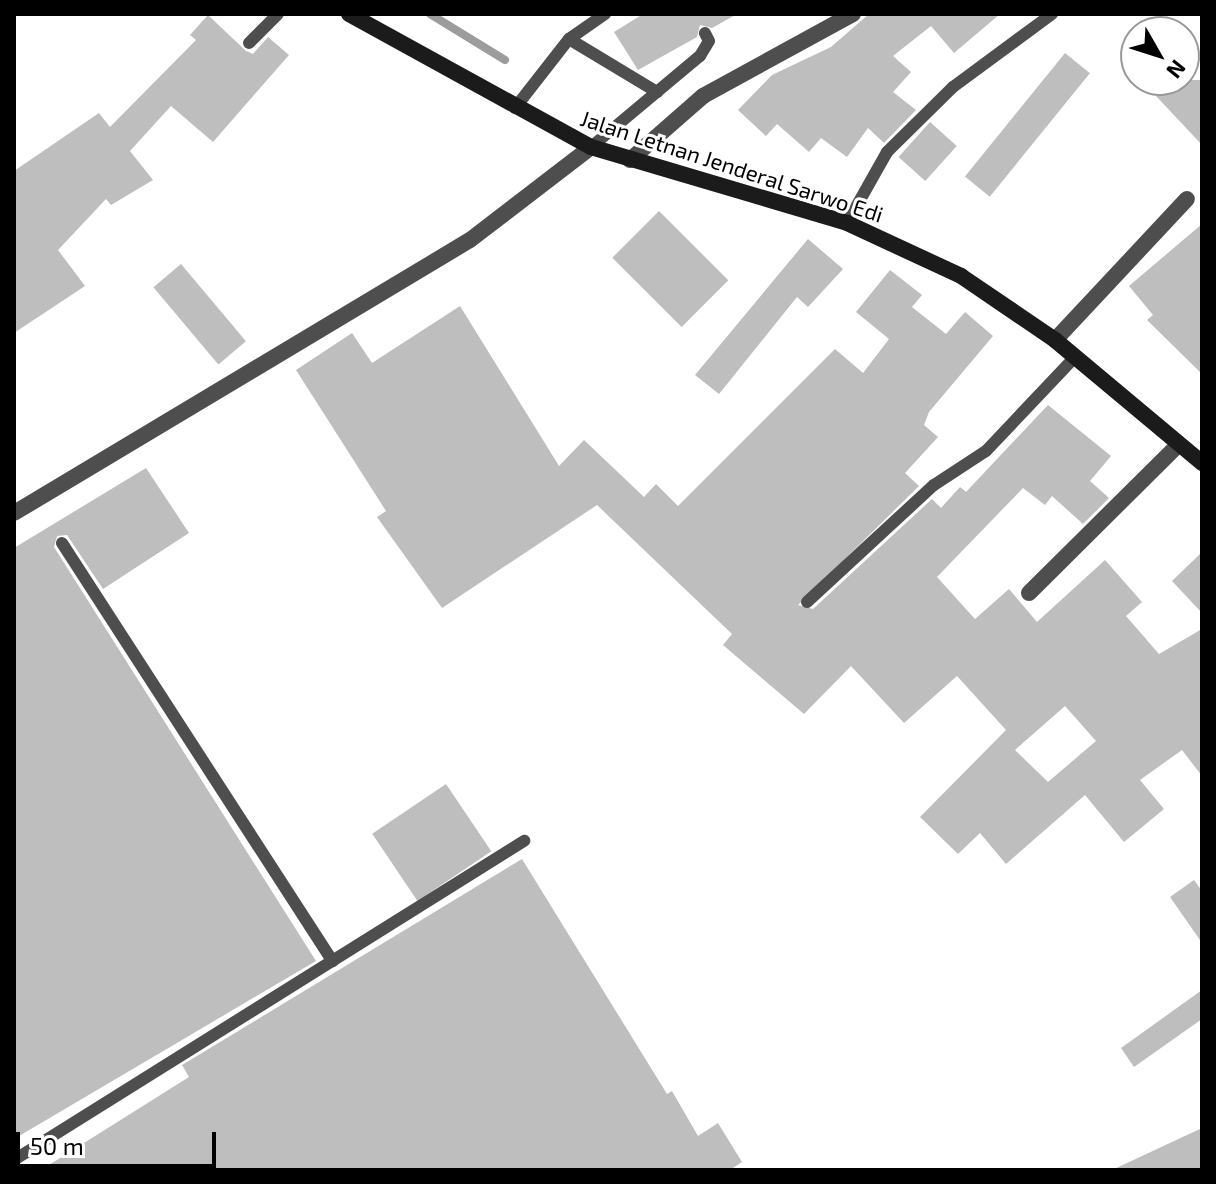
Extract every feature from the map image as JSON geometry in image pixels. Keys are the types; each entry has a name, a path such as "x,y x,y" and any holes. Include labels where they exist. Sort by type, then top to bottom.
{"main road":[{"name":"Jalan Letnan Jenderal Sarwo Edi","path":"349,14 515,108 591,147 847,223 961,276 1055,340 1202,463"}],"street":[{"path":"630,160 703,96 853,14"},
{"path":"14,513 470,240 591,147"},
{"path":"1055,340 1187,199"},
{"path":"1029,593 1179,444"}],"lane":[{"path":"249,43 278,14"},
{"path":"515,108 569,39 605,14"},
{"path":"847,223 887,152 953,87 1052,14"},
{"path":"591,147 708,47 705,33"},
{"path":"569,39 657,92"},
{"path":"807,602 934,485 986,451 1075,357"},
{"path":"62,543 332,961"},
{"path":"14,1160 524,841"}],"building":[{"path":"643,14 737,14 712,28 700,25 697,37 638,70 614,32"},
{"path":"869,14 1000,14 954,53 931,26 893,56 911,72 893,92 916,110 884,143 868,128 847,157 821,138 809,152 777,124 766,136 738,110 772,75 831,47"},
{"path":"208,15 246,51 253,54 268,37 289,55 213,142 171,106 130,151 153,180 111,205 106,199 58,250 85,286 14,333 14,171 99,113 110,127 196,40 190,35"},
{"path":"1065,53 1090,73 990,197 965,177"},
{"path":"1202,80 1202,145 1156,96 1200,96"},
{"path":"930,122 957,146 925,181 899,157"},
{"path":"659,211 728,280 682,327 612,258"},
{"path":"1202,224 1202,374 1147,320 1153,315 1129,286"},
{"path":"808,239 843,269 808,307 797,297 719,394 695,375"},
{"path":"181,264 246,341 218,365 153,287"},
{"path":"890,270 922,295 912,307 946,334 965,312 993,336 929,412 924,425 938,437 905,473 919,486 798,605 813,609 932,499 941,508 960,487 966,492 1048,405 1111,456 1090,481 1109,498 1083,524 1052,496 1045,505 1023,488 937,577 975,619 1009,589 1037,622 1105,560 1142,602 1126,616 1159,654 1202,629 1202,776 1182,750 1140,780 1164,809 1124,842 1085,795 1006,864 980,833 958,854 920,817 1006,730 957,676 904,723 851,666 804,714 723,645 732,634 597,505 442,608 377,517 386,511 296,370 352,333 372,363 460,306 559,466 584,440 644,497 656,484 678,506 835,349 863,373 889,339 856,312","holes":["1065,706 1096,741 1048,782 1015,750"]},
{"path":"146,468 189,533 103,589 67,535 57,536 54,547 316,961 14,1139 14,548"},
{"path":"1202,552 1202,613 1172,581"},
{"path":"446,784 491,851 418,901 372,834"},
{"path":"522,859 667,1094 672,1091 698,1136 718,1123 742,1162 730,1170 41,1170 189,1077 182,1065"},
{"path":"1194,880 1202,891 1202,943 1170,897"},
{"path":"1202,990 1202,1019 1134,1067 1121,1048"},
{"path":"1202,1128 1202,1170 1112,1170"}],"waterway":[{"path":"430,14 505,60"}]}
